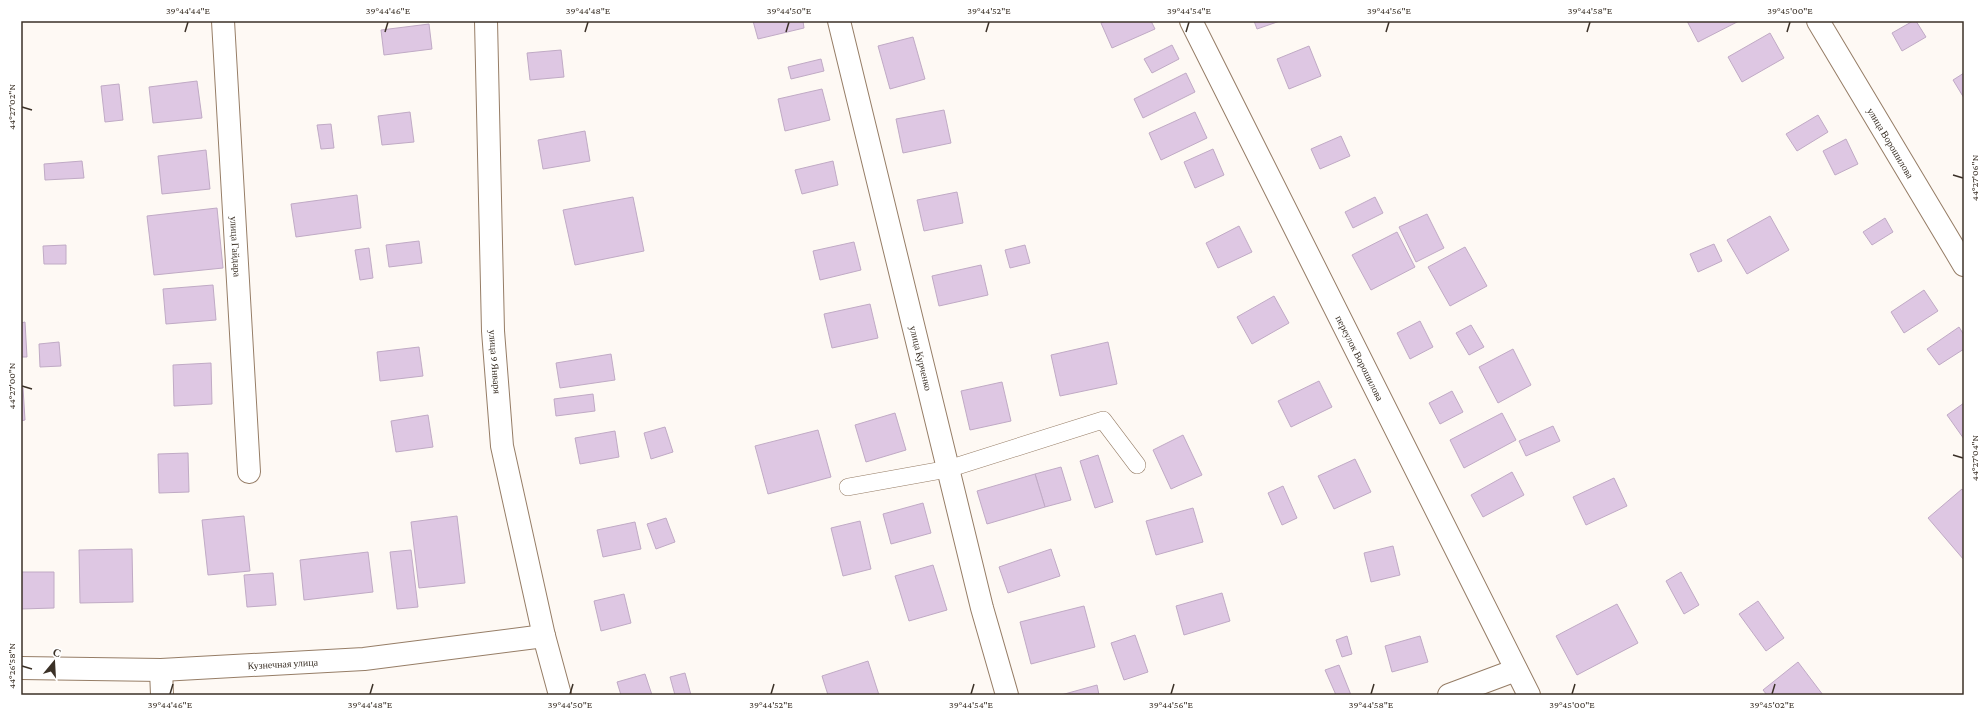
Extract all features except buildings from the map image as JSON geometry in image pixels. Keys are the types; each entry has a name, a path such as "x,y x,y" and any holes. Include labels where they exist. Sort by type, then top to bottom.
{"street":[{"name":"улица Гайдара","path":"223,21 249,472"},
{"name":"улица 9 Января","path":"486,21 493,331 502,446 544,636 560,695"},
{"name":"улица Курченко","path":"839,21 982,608 1007,695"},
{"name":"переулок Ворошилова","path":"1191,21 1528,695"},
{"name":"улица Ворошилова","path":"1818,21 1962,255"},
{"name":"Кузнечная улица","path":"21,668 161,670 364,659 544,636"},
{"path":"161,670 162,695"},
{"path":"1449,695 1516,670"}],"lane":[{"path":"848,487 948,469 1102,420 1137,465"}]}
